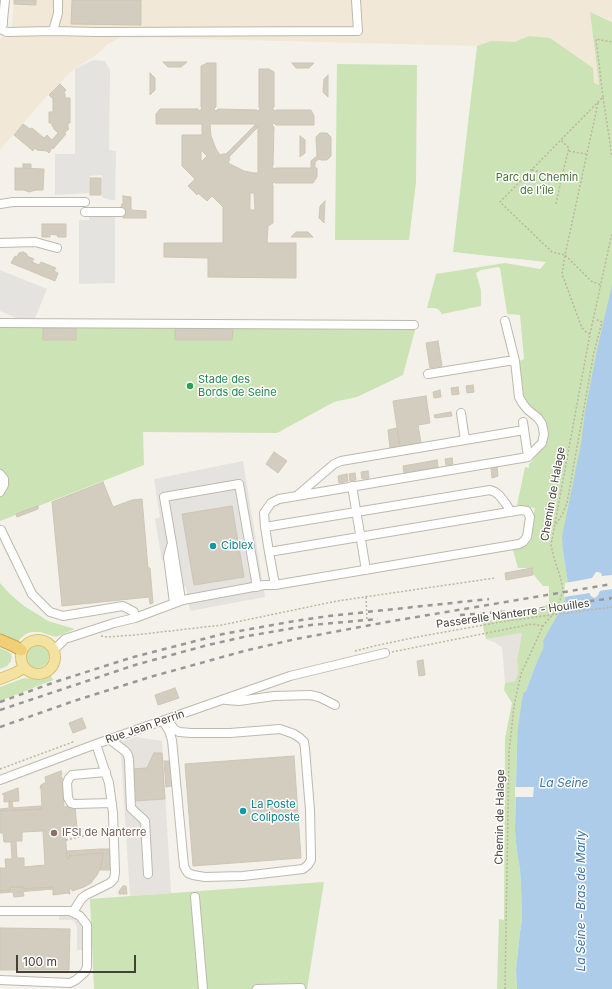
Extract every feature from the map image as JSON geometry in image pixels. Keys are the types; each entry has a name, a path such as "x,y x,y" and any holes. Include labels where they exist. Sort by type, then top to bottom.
{"highway":[{"path":"0,640 21,650"}],"main road":[{"path":"34,639 46,641 54,650 54,662 51,668 47,672 41,674 29,672 24,668 20,659 21,650 24,645 34,639"},
{"path":"0,679 24,668"}],"street":[{"path":"5,0 3,24 0,29 7,32 358,31 356,0"},
{"path":"53,31 58,13 58,0"},
{"path":"0,204 13,202 85,202"},
{"path":"85,212 121,212"},
{"path":"0,243 35,242 58,248"},
{"path":"275,585 264,513 271,503 279,499 298,495 528,457 542,443 544,434 542,424 538,418 528,410 519,397 515,361 505,321"},
{"path":"0,323 414,325"},
{"path":"428,374 515,361"},
{"path":"461,413 465,440"},
{"path":"298,495 334,464 341,461 465,440 524,426 528,457"},
{"path":"0,474 4,479 4,485 0,492"},
{"path":"177,601 168,557 172,543 164,497 239,484 261,586"},
{"path":"352,486 366,570"},
{"path":"265,527 490,490 499,495 511,512"},
{"path":"54,650 65,639 114,623 135,618 177,601 519,544 527,537 530,517 527,511 521,510 269,552"},
{"path":"1,530 32,594 50,612 64,616 123,606 134,612 135,618"},
{"name":"Rue Jean Perrin","path":"0,780 109,739 290,676 385,653"},
{"path":"221,700 239,701 274,696 310,695 319,697 335,705"},
{"path":"165,720 179,732 230,733 280,729 294,734 304,742 310,810 311,860 308,865 303,869 243,876 205,877 188,873 184,866 172,740 165,720"},
{"path":"109,739 128,755 131,808 145,821 148,874"},
{"path":"73,912 82,898 110,883 114,879 115,872 112,803 109,783 96,744"},
{"path":"106,772 72,775 67,783 68,798 71,803 74,804 112,803"},
{"path":"195,897 203,989"},
{"path":"0,911 70,911 80,916 87,925 87,967 85,972 76,980 70,983 0,980"},
{"path":"257,989 301,988"}],"path":[{"path":"612,42 596,38 612,157"},
{"path":"601,285 591,281 564,255 552,252 500,202 603,97"},
{"path":"590,334 582,328 562,274 564,255 598,102"},
{"path":"556,204 569,148 561,140"},
{"path":"568,150 586,154"},
{"path":"531,170 581,180"},
{"name":"Chemin de Halage","path":"505,989 509,752 514,706 521,674 543,626 554,613 559,604 563,590 551,545 590,334 612,234"},
{"path":"555,525 563,513 567,503 594,352 602,322 594,319"},
{"path":"84,633 107,637 222,626 337,601 495,578"},
{"path":"366,597 367,621"},
{"name":"Passerelle Nanterre - Houilles","path":"361,649 389,642 506,621 612,607"},
{"path":"385,653 532,624 543,626"},
{"path":"0,769 73,742 84,748"},
{"path":"66,840 114,830"}],"shaded area":[{"path":"14,0 612,0 612,21 590,12 599,86 523,45 477,46 122,37 108,44 96,55 73,70 45,98 0,150 0,39 12,27"},
{"path":"93,60 105,61 110,70 109,150 116,151 115,200 102,197 102,175 89,176 89,193 55,195 55,154 75,154 75,69"},
{"path":"89,216 115,216 115,283 79,284 79,220 89,220"},
{"path":"0,270 47,289 35,318 16,318 0,311"},
{"path":"243,461 265,597 190,611 186,587 177,588 171,560 162,561 155,519 160,517 154,479"},
{"path":"522,633 517,660 518,673 515,681 505,683 502,647 486,639"},
{"path":"136,737 162,741 171,893 130,896 121,756 119,751 116,749 121,742"},
{"path":"59,914 73,915 82,923 83,950 77,950 77,928 74,921 59,920"}],"green space":[{"name":"Parc du Chemin de l'île","path":"590,12 612,22 612,295 563,551 568,584 566,595 563,607 558,614 526,691 523,693 517,746 515,831 520,869 522,921 516,970 517,989 497,989 499,919 504,920 505,738 512,703 504,690 505,683 515,681 518,673 517,660 522,633 486,639 482,622 542,609 549,602 549,586 543,586 528,568 518,568 513,550 279,589 289,585 527,544 535,508 517,505 525,467 529,468 529,464 542,448 543,418 528,404 521,389 517,362 524,359 520,315 507,313 500,268 498,267 481,270 476,273 481,290 481,306 442,314 435,308 427,308 436,274 505,263 540,269 546,262 453,252 477,46 491,41 515,42 529,36 550,38 593,68 594,83 599,85"},
{"path":"337,64 417,65 416,182 409,240 335,240"},
{"name":"Stade des Bords de Seine","path":"0,327 415,330 403,375 357,397 334,402 277,433 143,432 144,465 0,521"},
{"path":"0,583 24,606 48,621 75,629 56,637 40,632 31,632 26,634 18,642 0,638"},
{"path":"37,644 42,645 48,651 48,661 42,667 37,668 32,667 26,661 25,656 26,651 32,645"},
{"path":"0,648 9,652 12,656 11,661 7,666 0,669"},
{"path":"51,676 53,680 0,701 0,687 24,678 40,680"},
{"path":"324,882 307,989 94,989 90,899"}],"water":[{"name":"La Seine","path":"612,285 612,989 517,989 516,970 522,921 520,869 515,831 518,728 523,693 526,691 544,647 543,641 563,607 566,595 568,584 562,536 581,444 585,412 597,350"}],"pier":[{"path":"596,572 601,573 602,576 612,575 612,589 600,591 595,598 590,595 590,593 564,597 565,583 592,578"},
{"path":"515,787 534,787 533,797 515,797"}],"building":[{"path":"14,0 36,0 36,5 14,4"},
{"path":"72,0 141,0 141,25 71,24"},
{"path":"163,62 187,62 181,67 168,67"},
{"path":"207,63 216,63 216,107 214,109 216,111 218,109 258,111 260,109 259,69 269,69 274,72 274,107 272,108 275,111 311,110 314,116 314,125 276,125 274,123 272,125 274,127 272,166 274,169 311,168 311,161 317,156 316,137 320,133 327,133 331,137 331,156 327,160 319,159 315,162 317,177 313,183 274,182 272,184 273,223 268,226 267,243 296,243 296,278 208,277 208,258 164,257 164,243 223,243 223,207 212,196 207,201 198,193 197,195 188,186 195,179 182,166 182,135 202,135 202,124 156,124 156,114 160,109 198,109 199,111 202,109 201,66","holes":["210,124 256,124 226,154 220,155 211,136","258,127 258,173 244,171 228,163 230,159 229,157","201,150 207,156 201,162","250,193 254,193 255,210 250,210"]},
{"path":"292,63 314,63 309,68 296,68"},
{"path":"150,73 155,78 155,90 150,95"},
{"path":"328,75 328,97 323,92 324,79"},
{"path":"60,84 66,90 64,92 65,98 70,98 69,129 64,133 66,134 53,149 52,148 50,150 49,153 47,151 37,150 35,148 33,151 14,135 23,124 30,129 32,128 44,138 47,135 52,140 58,133 53,128 52,123 49,123 49,112 53,112 53,99 49,95"},
{"path":"300,136 305,140 305,153 300,157"},
{"path":"23,164 31,164 31,169 23,168"},
{"path":"15,168 44,169 43,190 29,192 24,190 15,190"},
{"path":"90,178 101,178 101,195 90,195"},
{"path":"123,196 131,197 131,210 146,211 146,218 123,218 123,209 121,207 123,203"},
{"path":"325,201 324,223 319,218 320,206"},
{"path":"42,224 66,224 66,237 58,237 57,235 50,234 50,237 42,237"},
{"path":"296,232 308,232 313,237 291,237"},
{"path":"23,252 27,254 27,256 34,259 32,262 39,265 41,262 56,268 54,271 58,273 55,281 11,263 15,256 17,257 19,253"},
{"path":"43,328 76,328 76,340 43,340"},
{"path":"175,328 233,329 232,340 175,340"},
{"path":"438,341 442,366 430,368 426,343"},
{"path":"473,385 474,392 467,393 466,386"},
{"path":"458,387 459,394 452,395 451,388"},
{"path":"440,390 441,397 434,398 433,392"},
{"path":"426,396 430,423 418,425 421,443 400,447 393,401"},
{"path":"451,412 452,416 435,418 434,415"},
{"path":"397,428 400,447 390,448 388,430"},
{"path":"274,452 287,461 278,473 266,464"},
{"path":"452,458 453,464 446,465 445,459"},
{"path":"437,460 438,467 404,473 403,466"},
{"path":"497,467 498,476 492,478 491,468"},
{"path":"368,471 369,478 362,479 361,472"},
{"path":"355,473 356,480 350,481 349,474"},
{"path":"347,474 348,481 339,483 338,476"},
{"path":"103,482 113,507 132,500 142,499 148,568 150,568 153,603 150,604 149,597 62,606 52,502"},
{"path":"38,506 38,509 17,517 16,514"},
{"name":"Ciblex","path":"232,506 244,577 194,585 182,514"},
{"path":"532,568 533,575 506,580 505,573"},
{"path":"423,660 425,675 419,676 417,661"},
{"path":"175,688 179,698 158,705 155,695"},
{"path":"82,718 86,728 73,733 69,723"},
{"path":"154,753 162,753 165,799 134,801 132,769 147,768"},
{"name":"La Poste Coliposte","path":"294,756 301,858 193,866 185,764"},
{"path":"164,761 171,761 172,786 166,787"},
{"name":"IFSI de Nanterre","path":"61,771 62,775 60,775 60,777 62,777 64,807 75,806 77,828 65,829 67,859 69,859 69,856 103,853 100,869 91,883 72,891 72,889 69,889 70,894 53,895 53,887 23,889 23,887 10,887 10,890 0,891 0,868 6,868 5,859 12,859 11,842 4,842 3,833 0,833 0,811 42,809 40,788 41,785 46,782 45,777","holes":["43,831 45,865 24,867 24,858 17,858 16,841 22,841 22,832"]},
{"path":"18,788 19,801 4,802 4,794 2,794"},
{"path":"9,801 12,801 13,808 41,806 42,809 0,811 0,809 9,808"},
{"path":"109,849 111,870 100,870 103,853 69,856 69,859 67,859 67,851"},
{"path":"123,886 126,886 127,894 119,894 119,891"},
{"path":"10,887 23,887 23,889 53,887 53,889 17,892 23,892 24,896 14,897 13,892 0,893 0,891 10,890"},
{"path":"0,928 70,929 69,970 0,970"}],"railway":[{"path":"0,727 74,701 150,677 244,651 296,639 387,622 612,584"},
{"path":"460,615 529,610 612,598"},
{"path":"0,702 55,682 130,658 223,634 329,616 489,599"},
{"path":"0,710 135,665 208,645 248,636 311,625 378,619"}],"place":[{"name":"Stade des Bords de Seine","path":"190,386"},
{"name":"Ciblex","path":"213,546"},
{"name":"La Poste Coliposte","path":"243,811"},
{"name":"IFSI de Nanterre","path":"54,833"}],"water label":[{"name":"La Seine - Bras de Marly","path":"581,901"}]}
